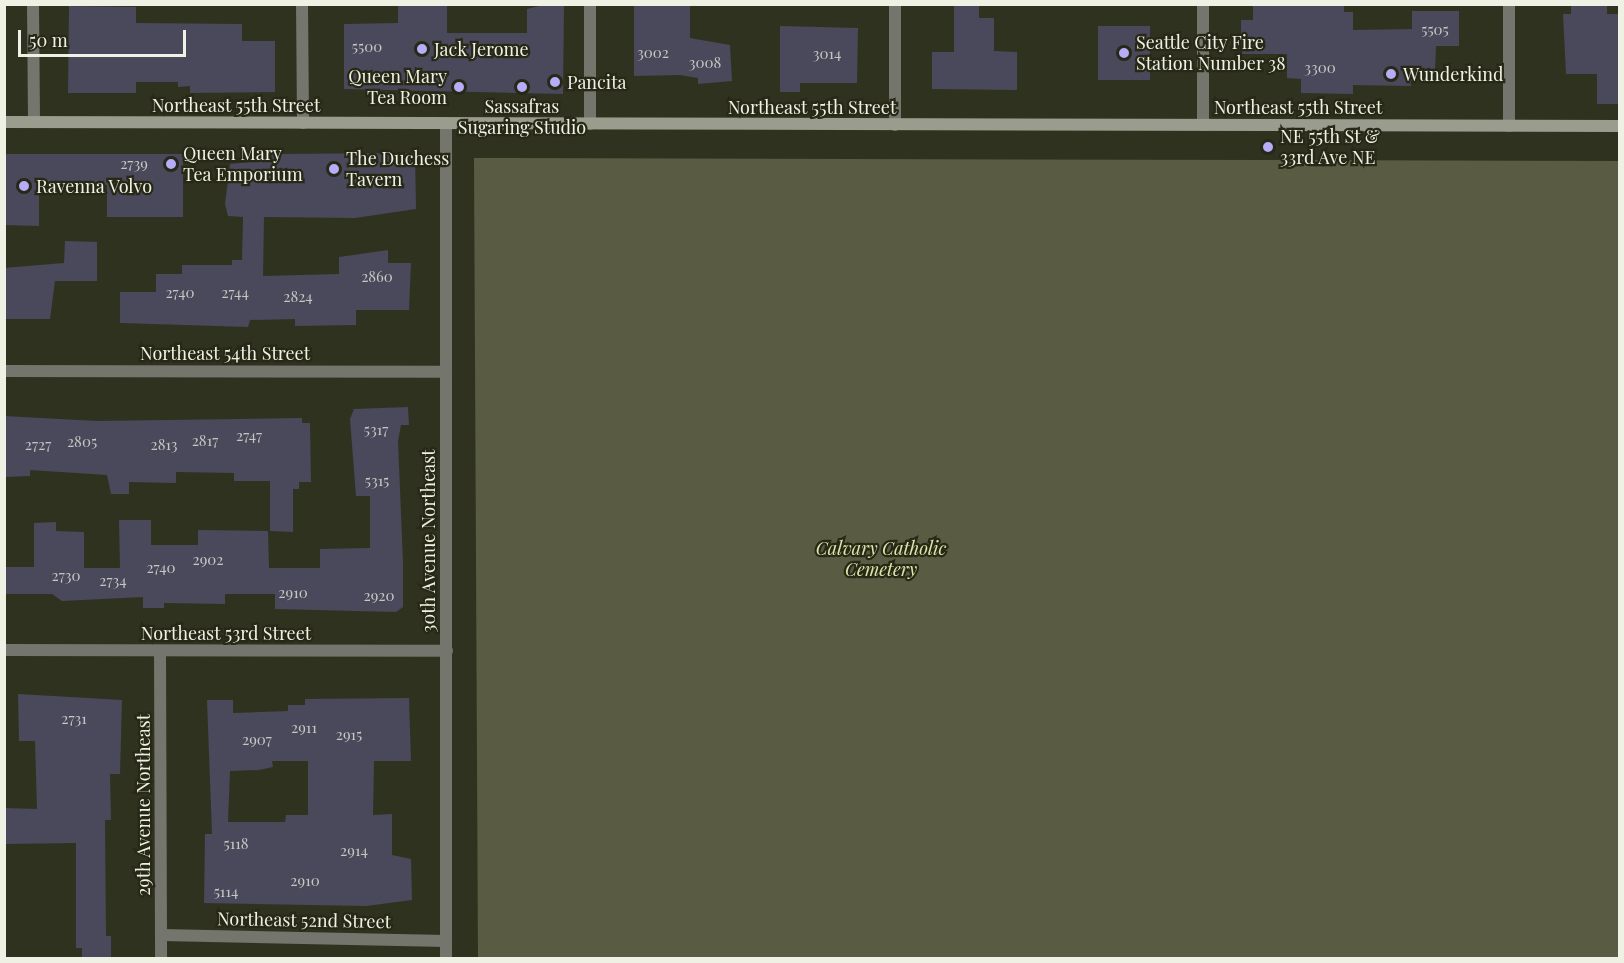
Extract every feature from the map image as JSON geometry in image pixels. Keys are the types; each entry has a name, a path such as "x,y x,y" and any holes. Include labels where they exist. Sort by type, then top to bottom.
{"main road":[{"name":"Northeast 55th Street","path":"4,122 1620,126"}],"street":[{"path":"33,4 34,122"},
{"path":"302,4 303,123"},
{"path":"590,4 590,124"},
{"path":"895,4 895,125"},
{"path":"1203,4 1203,125"},
{"path":"1509,4 1509,126"},
{"name":"30th Avenue Northeast","path":"446,123 446,958"},
{"name":"Northeast 54th Street","path":"4,371 445,372"},
{"name":"Northeast 53rd Street","path":"4,650 447,651"},
{"name":"29th Avenue Northeast","path":"160,651 161,958"},
{"name":"Northeast 52nd Street","path":"162,935 446,941"}],"green space":[{"name":"Calvary Catholic Cemetery","path":"474,158 1619,161 1619,958 478,958"}],"building":[{"path":"634,4 690,4 690,38 730,45 732,81 698,84 698,78 680,75 634,76"},
{"path":"954,4 979,4 979,18 994,18 994,51 1017,52 1017,90 932,89 932,52 954,52"},
{"path":"1253,4 1344,4 1344,12 1353,12 1353,30 1412,29 1412,11 1459,11 1459,46 1436,46 1435,71 1415,70 1411,86 1353,85 1353,94 1301,93 1301,79 1287,78 1287,54 1241,54 1241,20 1253,20"},
{"path":"1571,4 1607,4 1607,14 1620,14 1620,104 1597,104 1597,74 1566,74 1563,14 1571,14"},
{"path":"543,5 564,5 563,94 344,89 344,24 398,23 398,6 447,6 447,33 527,33 527,9"},
{"path":"69,6 136,7 136,23 242,24 242,41 275,41 275,92 190,93 190,86 178,87 178,82 136,82 136,93 68,93"},
{"path":"780,26 858,28 857,83 800,83 800,92 780,92"},
{"name":"Seattle City Fire Station Number 38","path":"1098,26 1150,26 1150,80 1098,80"},
{"path":"415,153 416,209 355,218 264,217 263,276 339,274 339,257 388,250 388,263 411,263 409,310 356,310 356,325 295,326 295,319 250,320 248,327 120,323 120,292 156,292 156,274 182,274 182,265 232,265 232,260 242,260 243,217 228,216 225,204 230,164 271,160 272,154"},
{"path":"4,154 183,154 183,217 107,217 107,185 39,185 39,226 4,225"},
{"path":"65,241 97,242 97,281 55,281 50,319 4,319 4,268 64,263"},
{"path":"408,407 409,425 401,425 398,441 403,607 396,612 275,609 275,594 225,594 225,604 164,603 164,608 143,608 143,597 62,601 52,594 4,594 4,567 34,567 34,523 56,522 56,531 84,532 84,568 120,568 119,520 151,520 151,545 198,545 198,530 268,531 269,568 320,568 320,549 370,548 370,496 356,496 350,419 354,409"},
{"path":"4,416 97,421 302,418 302,423 310,423 311,482 299,482 299,489 293,489 293,532 270,531 270,481 234,481 234,473 176,472 176,483 129,482 129,494 111,494 107,475 30,470 30,476 4,477"},
{"path":"18,694 122,700 120,774 110,774 111,820 105,820 106,936 111,936 111,958 82,958 82,948 76,948 76,843 4,844 4,808 37,809 35,741 19,741"},
{"path":"409,698 411,761 374,761 373,815 392,814 392,855 411,859 412,900 366,906 204,903 205,834 212,834 207,700 233,700 233,713 288,711 288,705 305,705 305,699","holes":["272,761 308,761 308,815 286,815 285,822 228,822 230,771 273,767"]}],"place":[{"name":"Jack Jerome","path":"422,49"},
{"name":"Seattle City Fire Station Number 38","path":"1124,53"},
{"name":"Wunderkind","path":"1391,74"},
{"name":"Pancita","path":"555,82"},
{"name":"Queen Mary Tea Room","path":"459,87"},
{"name":"Sassafras Sugaring Studio","path":"522,87"},
{"name":"NE 55th St & 33rd Ave NE","path":"1268,147"},
{"name":"Queen Mary Tea Emporium","path":"171,164"},
{"name":"The Duchess Tavern","path":"334,169"},
{"name":"Ravenna Volvo","path":"24,186"}]}
